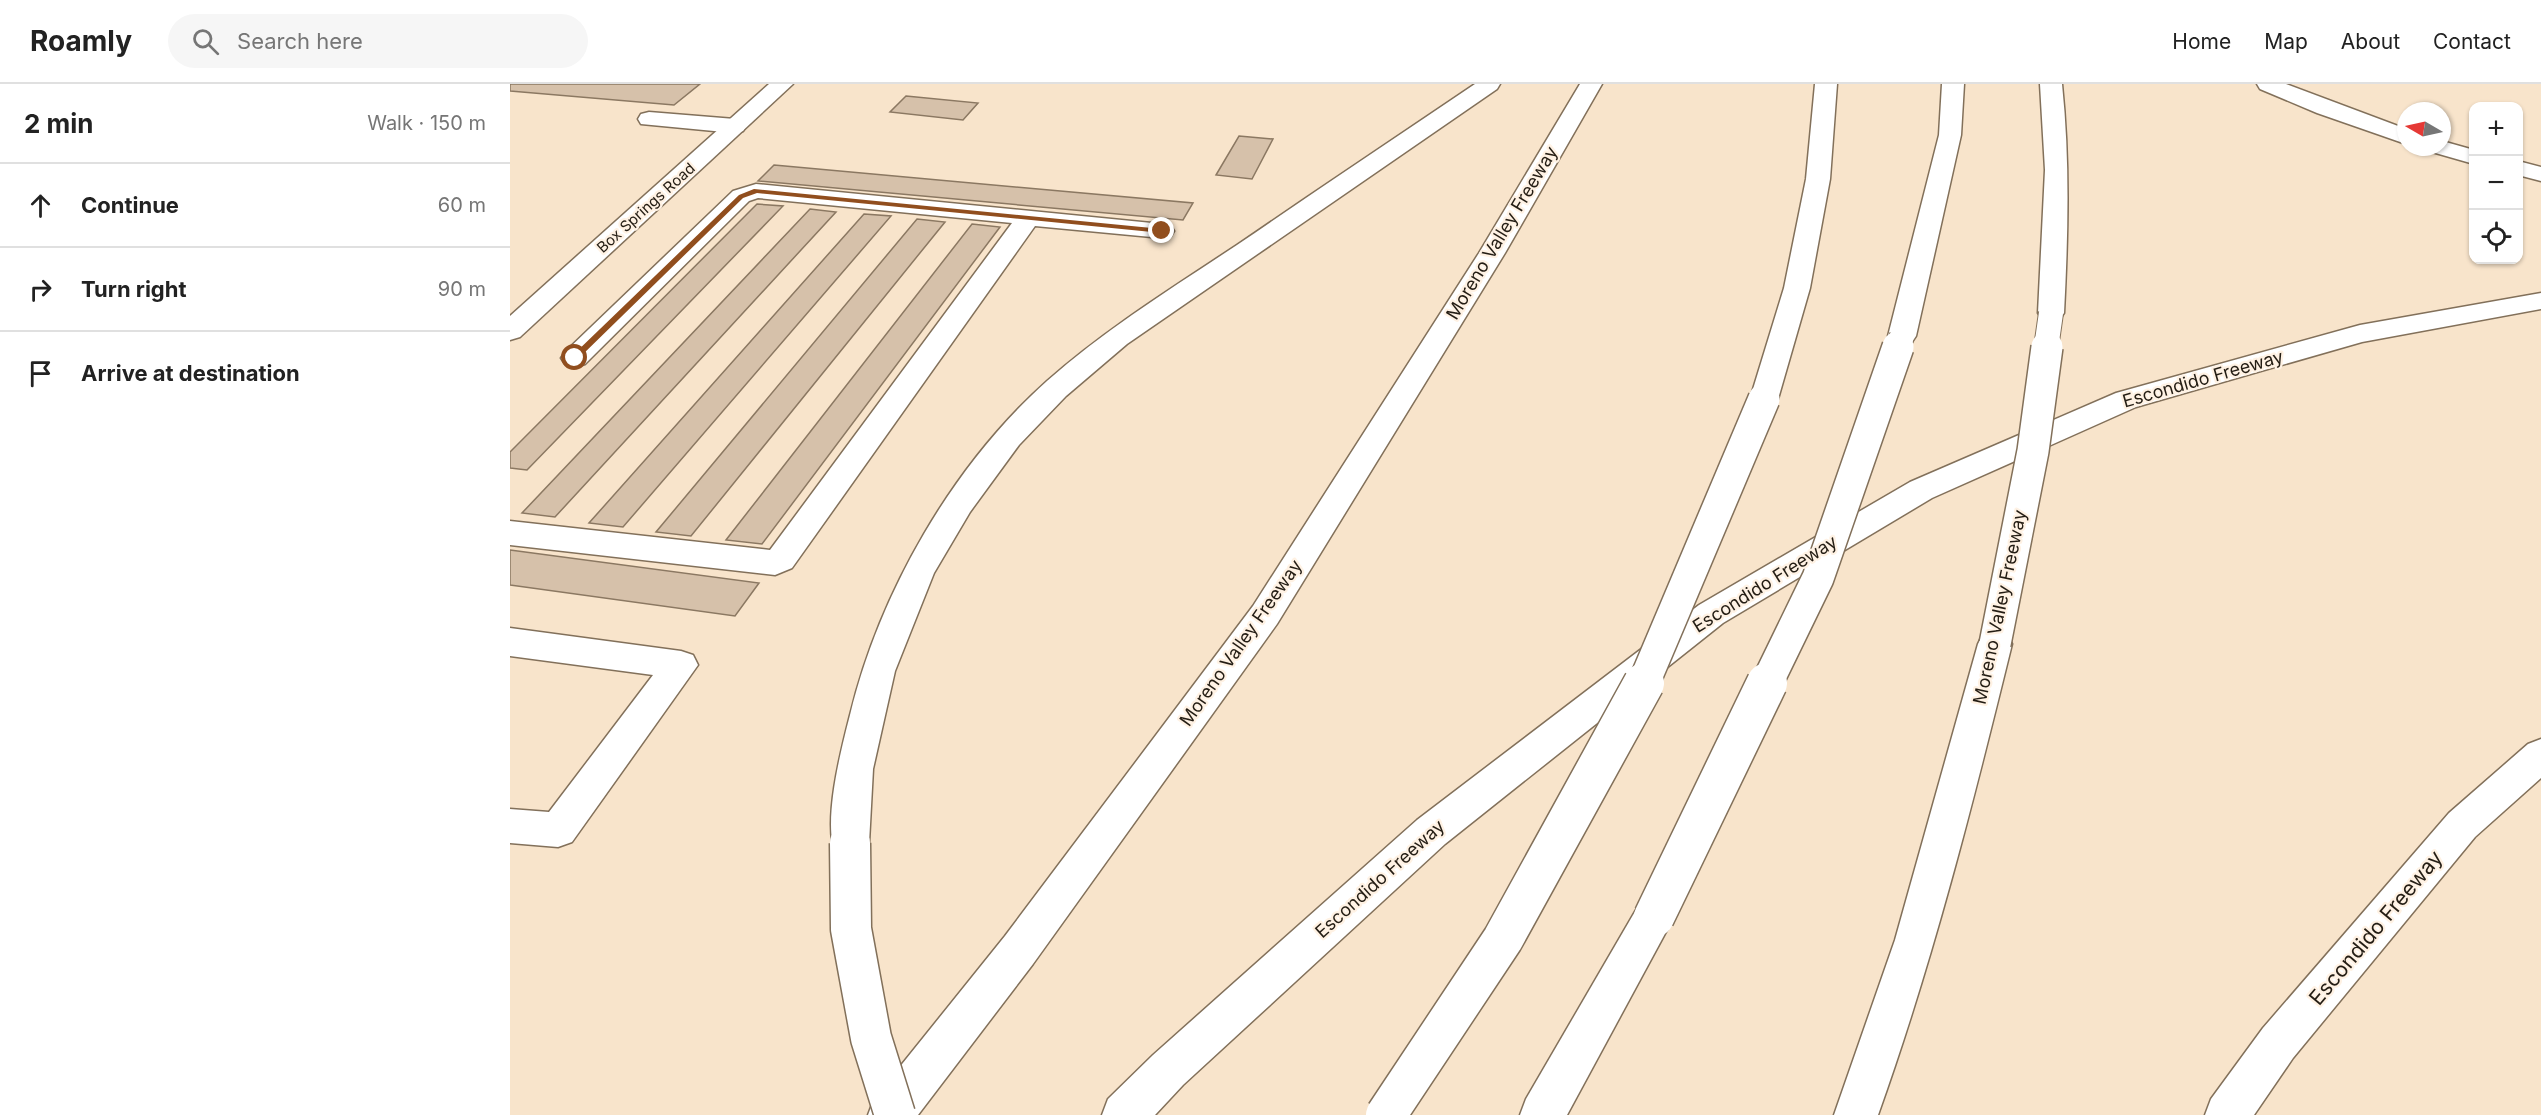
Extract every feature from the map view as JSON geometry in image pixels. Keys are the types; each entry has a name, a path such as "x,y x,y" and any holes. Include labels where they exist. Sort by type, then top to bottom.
{"main road":[{"name":"Box Springs Road","path":"510,331 782,84"},
{"path":"895,1115 871,1038 851,929 850,843 855,769 878,671 919,571 959,504 1009,438 1056,389 1117,338 1489,84"},
{"name":"Moreno Valley Freeway","path":"890,1115 1019,950 1265,615 1492,253 1592,84"},
{"path":"1386,1115 1503,939 1643,685 1764,399 1797,288 1818,179 1826,84"},
{"path":"1542,1115 1654,917 1818,578 1902,336 1950,135 1953,84"},
{"name":"Moreno Valley Freeway","path":"1856,1115 1876,1062 1952,815 1995,644 2033,451 2051,312 2056,236 2055,118 2051,84"},
{"path":"2268,84 2325,108 2397,134"},
{"path":"649,119 735,126"},
{"path":"2451,150 2471,156"},
{"path":"2523,169 2541,174"},
{"path":"575,358 741,196 749,192 1162,231"},
{"path":"510,534 775,563 781,559 1028,218"},
{"name":"Escondido Freeway","path":"1124,1115 1168,1070 1431,832 1710,614 1921,490 2126,400 2360,334 2541,301"},
{"path":"510,642 681,664 558,830 510,826"},
{"name":"Escondido Freeway","path":"2227,1115 2278,1043 2462,825 2541,755"}],"building":[{"path":"510,84 700,84 674,105 510,91"},
{"path":"906,96 978,103 963,120 890,112"},
{"path":"1239,136 1273,139 1252,179 1216,175"},
{"path":"774,165 1193,203 1183,220 758,181"},
{"path":"757,204 783,206 527,470 510,468 510,452"},
{"path":"810,209 836,212 555,517 522,513"},
{"path":"864,214 891,216 623,527 589,523"},
{"path":"917,219 945,222 691,536 656,532"},
{"path":"972,224 1000,227 762,544 726,540"},
{"path":"510,550 759,583 735,616 510,585"}],"route":[{"path":"575,358 741,196 749,192 1162,231"}]}
